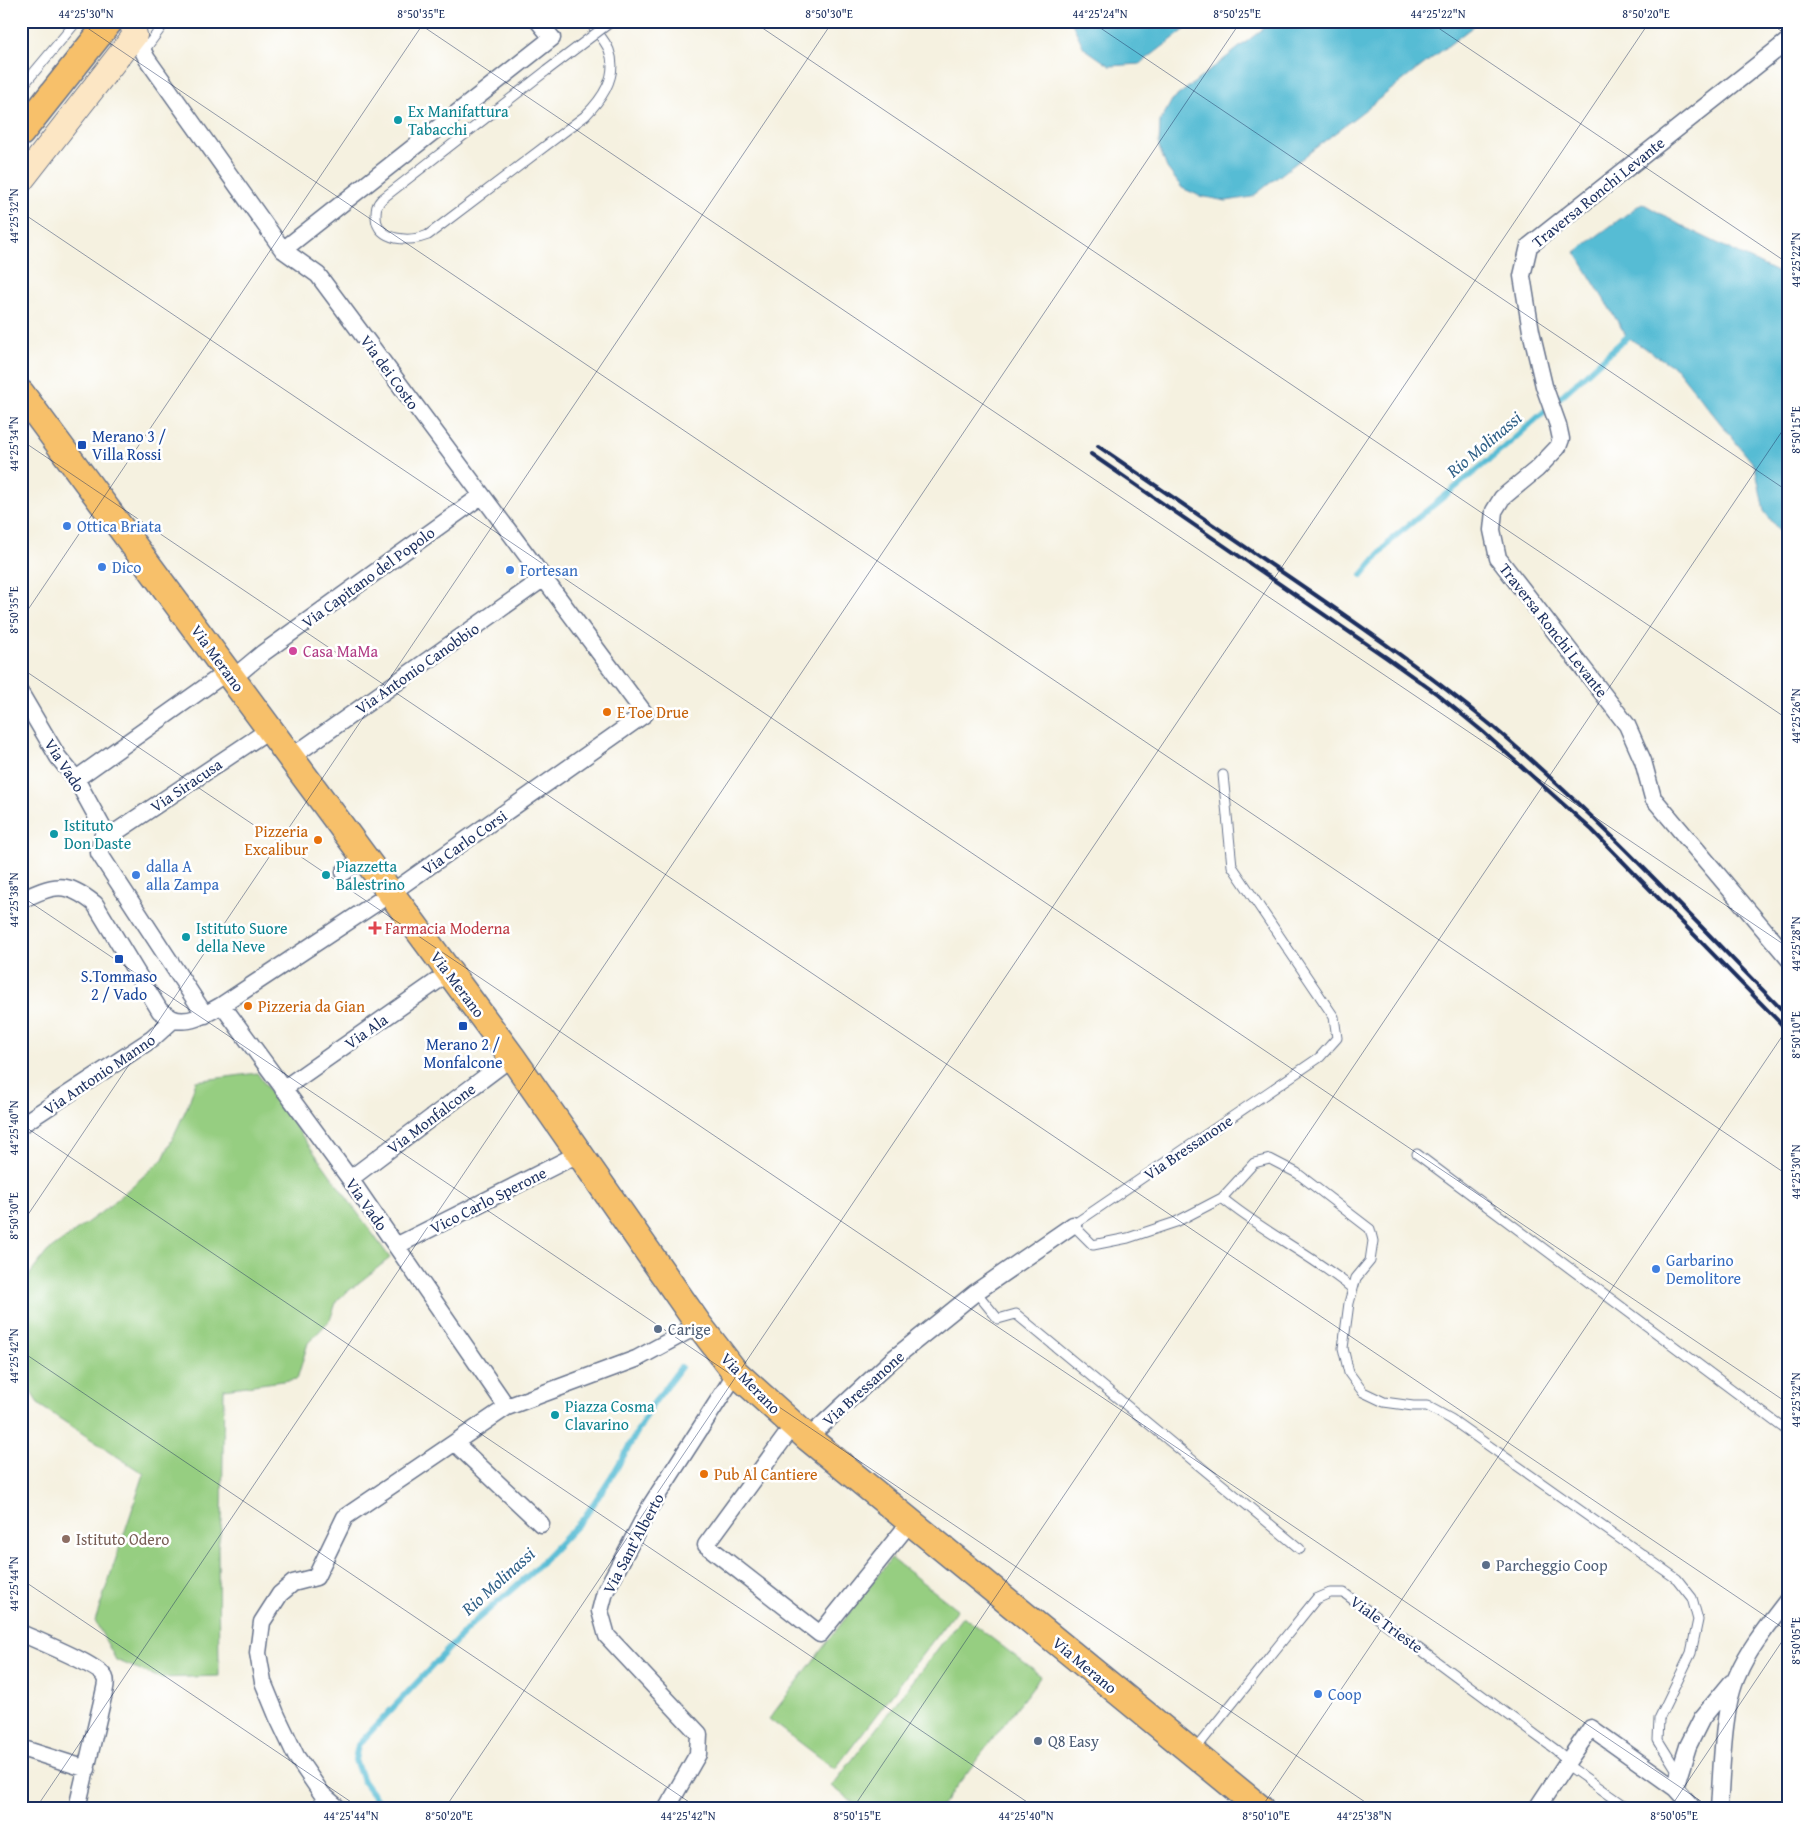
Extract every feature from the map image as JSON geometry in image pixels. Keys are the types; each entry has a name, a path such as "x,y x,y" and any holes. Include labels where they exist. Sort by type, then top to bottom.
{"main road":[{"path":"21,133 110,21"},
{"name":"Via Merano","path":"21,393 270,729 290,758 354,865 391,893 512,1057 699,1325 736,1373 800,1432 1260,1808"}],"street":[{"path":"283,250 552,38 538,21"},
{"path":"21,181 136,36"},
{"name":"Via dei Costo","path":"136,36 283,250 318,275 645,714"},
{"name":"Traversa Ronchi Levante","path":"1789,40 1529,246 1522,276 1531,331 1544,386 1561,439 1558,447 1537,469 1502,498 1494,511 1492,530 1498,558 1627,725 1643,761 1653,798 1789,960"},
{"name":"Via Capitano del Popolo","path":"76,779 271,648 481,496"},
{"name":"Via Antonio Canobbio","path":"290,758 544,578"},
{"name":"Via Vado","path":"21,694 58,757 76,779 104,830 99,854 204,1015"},
{"name":"Via Carlo Corsi","path":"174,1019 185,1021 204,1015 222,1005 391,893 645,714"},
{"name":"Via Siracusa","path":"102,842 270,729"},
{"path":"21,900 54,887 65,887 76,890 84,895 95,904 160,1011 174,1019"},
{"name":"Via Ala","path":"283,1089 450,972"},
{"name":"Via Vado","path":"222,1005 350,1179 507,1408"},
{"name":"Via Antonio Manno","path":"21,1125 152,1039 174,1019"},
{"name":"Via Monfalcone","path":"350,1179 512,1057"},
{"name":"Vico Carlo Sperone","path":"396,1246 580,1153"},
{"name":"Via Bressanone","path":"800,1432 976,1292 1073,1225"},
{"path":"338,1808 322,1794 296,1756 276,1716 264,1682 258,1653 262,1622 280,1594 293,1583 316,1577 345,1518 507,1408 636,1359 699,1325"},
{"name":"Via Sant'Alberto","path":"667,1808 698,1754 699,1734 607,1636 600,1611 605,1592 651,1505 736,1373"},
{"name":"Via Merano","path":"800,1432 706,1545 820,1634 911,1521"},
{"path":"455,1443 541,1524"},
{"path":"1720,1808 1729,1700 1737,1675 1751,1649 1789,1598"},
{"path":"21,1633 89,1664 106,1678 77,1808"},
{"path":"1675,1788 1688,1746 1702,1718 1737,1675"},
{"path":"1537,1808 1591,1728 1675,1788 1693,1808"},
{"path":"21,1748 87,1769"}],"lane":[{"path":"21,88 77,21"},
{"path":"136,36 166,21"},
{"path":"588,21 609,50 612,68 608,87 601,99 586,116 428,234 420,238 403,239 389,236 380,230 376,222 376,210 377,204 382,199 546,71 612,21"},
{"name":"Via Bressanone","path":"1073,1225 1320,1057 1337,1038 1334,1017 1232,866 1223,775"},
{"path":"1417,1154 1789,1432"},
{"path":"1073,1225 1093,1245 1128,1238 1176,1222 1222,1198 1254,1163 1270,1159 1297,1173 1370,1229 1373,1240 1370,1261 1356,1278 1349,1303 1343,1348 1348,1373 1363,1392 1384,1402 1427,1406 1451,1419 1678,1579 1692,1598 1698,1620 1691,1653 1659,1719 1658,1740 1676,1769 1675,1788"},
{"path":"1222,1198 1236,1210 1353,1289"},
{"path":"976,1292 998,1319 1016,1314 1300,1549"},
{"name":"Viale Trieste","path":"1192,1753 1316,1599 1330,1592 1344,1593 1556,1750 1563,1756 1566,1764 1628,1808"}],"green space":[{"path":"257,1073 390,1258 337,1300 330,1320 308,1343 297,1379 224,1389 222,1521 218,1547 219,1676 160,1678 116,1660 95,1621 144,1474 39,1405 21,1376 21,1290 27,1278 47,1252 107,1208 163,1159 188,1105 196,1081"},
{"path":"891,1558 957,1609 835,1769 769,1719"},
{"path":"963,1616 1041,1676 940,1808 860,1808 832,1786"}],"water":[{"path":"1071,21 1196,21 1140,64 1110,66 1084,48"},
{"path":"1273,21 1480,21 1252,197 1226,201 1200,196 1182,188 1167,168 1159,147 1160,122 1172,100"},
{"path":"1642,203 1682,226 1789,278 1789,544 1764,511 1755,466 1676,368 1627,337 1575,252"}],"waterway":[{"name":"Rio Molinassi","path":"1362,575 1393,538 1505,447 1627,337"},
{"name":"Rio Molinassi","path":"383,1808 363,1781 355,1760 358,1745 473,1623 531,1573 584,1518 615,1471 653,1404 681,1367"}],"railway":[{"path":"1098,446 1412,663 1492,726 1607,832 1789,1017"},
{"path":"1091,454 1387,658 1437,694 1482,731 1592,830 1789,1032"}],"place":[{"name":"Ex Manifattura Tabacchi","path":"398,120"},
{"name":"Merano 3 / Villa Rossi","path":"82,445"},
{"name":"Ottica Briata","path":"67,526"},
{"name":"Dico","path":"102,567"},
{"name":"Fortesan","path":"510,570"},
{"name":"Casa MaMa","path":"293,651"},
{"name":"E Toe Drue","path":"607,712"},
{"name":"Istituto Don Daste","path":"54,834"},
{"name":"Pizzeria Excalibur","path":"318,840"},
{"name":"dalla A alla Zampa","path":"136,875"},
{"name":"Piazzetta Balestrino","path":"326,875"},
{"name":"Farmacia Moderna","path":"375,928"},
{"name":"Istituto Suore della Neve","path":"186,937"},
{"name":"S.Tommaso 2 / Vado","path":"119,959"},
{"name":"Pizzeria da Gian","path":"248,1006"},
{"name":"Merano 2 / Monfalcone","path":"463,1026"},
{"name":"Garbarino Demolitore","path":"1656,1269"},
{"name":"Carige","path":"658,1329"},
{"name":"Piazza Cosma Clavarino","path":"555,1415"},
{"name":"Pub Al Cantiere","path":"704,1474"},
{"name":"Istituto Odero","path":"66,1539"},
{"name":"Parcheggio Coop","path":"1486,1565"},
{"name":"Coop","path":"1318,1694"},
{"name":"Q8 Easy","path":"1038,1741"}]}
